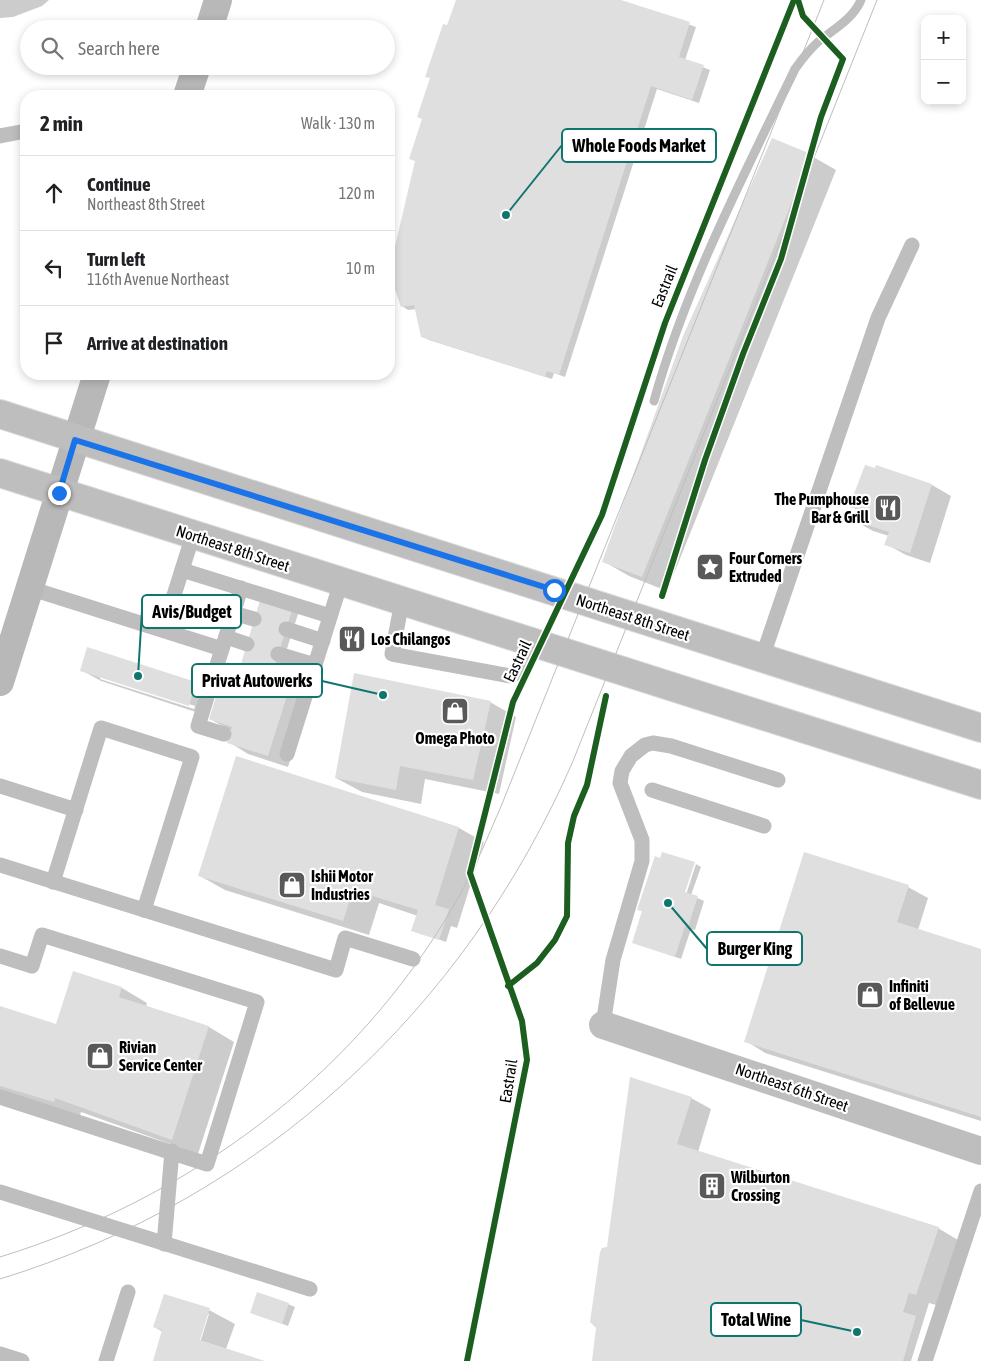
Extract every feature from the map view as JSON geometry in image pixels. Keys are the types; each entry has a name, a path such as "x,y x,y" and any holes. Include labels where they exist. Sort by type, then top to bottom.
{"main road":[{"path":"212,20 218,0"},
{"path":"189,90 194,75"},
{"path":"0,682 95,380"},
{"name":"Northeast 8th Street","path":"0,414 75,440 981,728"},
{"name":"Northeast 8th Street","path":"0,473 981,785"},
{"name":"Northeast 6th Street","path":"603,1025 981,1151"}],"lane":[{"path":"0,136 20,131"},
{"path":"762,658 878,318 912,245"},
{"path":"163,630 193,535"},
{"path":"182,570 330,616"},
{"path":"287,754 341,582"},
{"path":"29,588 163,630 224,643 247,644"},
{"path":"224,734 198,726 241,588"},
{"path":"402,601 392,654 511,676 518,672 536,643"},
{"path":"233,613 254,619"},
{"path":"286,629 323,641"},
{"path":"278,654 315,665"},
{"path":"53,882 101,728 192,757 144,910"},
{"path":"603,1025 613,960 642,861 642,840 620,783 622,771 631,756 645,745 653,743 671,746 778,780"},
{"path":"0,786 76,810"},
{"path":"652,790 764,826"},
{"path":"0,865 336,970 346,938 413,959"},
{"path":"0,1097 172,1151 207,1164 257,1002 42,935 32,966 1,958"},
{"path":"164,1244 172,1151"},
{"path":"926,1361 981,1191"},
{"path":"0,1192 310,1290"},
{"path":"106,1361 128,1292"},
{"path":"0,1354 22,1361"}],"building":[{"path":"456,0 621,0 690,22 679,57 704,65 692,100 651,86 559,375 547,371 545,377 421,337 414,305 401,307 395,290 395,246 415,161 409,159 422,119 417,117 430,78 425,77 443,24 447,25"},
{"path":"772,138 811,154 642,577 602,562 683,336"},
{"name":"The Pumphouse Bar & Grill","path":"865,465 875,468 876,465 932,484 910,553 884,545 889,532 852,520 856,509 849,507"},
{"path":"261,597 293,607 271,677 291,683 268,756 227,743 232,727 209,719 227,662 240,667"},
{"path":"87,647 196,682 189,706 80,671"},
{"path":"354,673 491,701 473,780 400,766 396,790 335,778"},
{"path":"236,756 459,827 435,905 449,909 439,940 411,931 418,910 353,890 343,921 198,876"},
{"path":"662,852 695,862 685,892 698,896 688,927 685,926 675,957 632,943 642,911 637,910 655,856 660,858"},
{"name":"Infiniti of Bellevue","path":"804,852 909,885 897,922 981,949 981,1117 744,1042"},
{"name":"Rivian Service Center","path":"73,971 122,987 119,997 209,1026 172,1140 55,1098 54,1102 0,1086 0,1006 56,1024"},
{"name":"Wilburton Crossing","path":"630,1077 692,1097 677,1144 939,1227 916,1295 909,1293 903,1312 916,1316 903,1361 592,1361 596,1328 590,1322 600,1252 602,1248 607,1247"},
{"path":"257,1292 289,1303 282,1324 250,1313"},
{"path":"164,1294 210,1308 200,1340 265,1361 153,1361 162,1330 153,1327"}],"waterway":[{"path":"654,401 667,358 699,274 736,191 795,69 815,45 853,13 861,0"}],"tram line":[{"path":"0,1257 69,1232 136,1202 200,1166 260,1124 315,1078 366,1026 413,969 460,895 502,804 824,0"},
{"path":"0,1279 95,1244 184,1199 268,1146 344,1083 413,1013 475,936 528,851 573,761 877,0"}],"cycle path":[{"name":"Eastrail","path":"467,1361 527,1060 522,1021 470,873 513,702 602,515 665,323 794,0"},
{"path":"662,596 705,460 743,354 781,259 821,117 843,59 803,16 798,0"},
{"path":"508,986 537,963 555,940 567,916 568,843 574,816 587,785 606,696"}],"place":[{"name":"Whole Foods Market","path":"506,215"},
{"name":"The Pumphouse Bar & Grill","path":"888,508"},
{"name":"Four Corners Extruded","path":"710,567"},
{"name":"Los Chilangos","path":"352,639"},
{"name":"Avis/Budget","path":"138,676"},
{"name":"Privat Autowerks","path":"383,695"},
{"name":"Omega Photo","path":"455,711"},
{"name":"Ishii Motor Industries","path":"292,885"},
{"name":"Burger King","path":"668,903"},
{"name":"Infiniti of Bellevue","path":"870,995"},
{"name":"Rivian Service Center","path":"100,1056"},
{"name":"Wilburton Crossing","path":"712,1186"},
{"name":"Total Wine","path":"857,1332"}],"route":[{"path":"59,493 75,440 554,590"}]}
